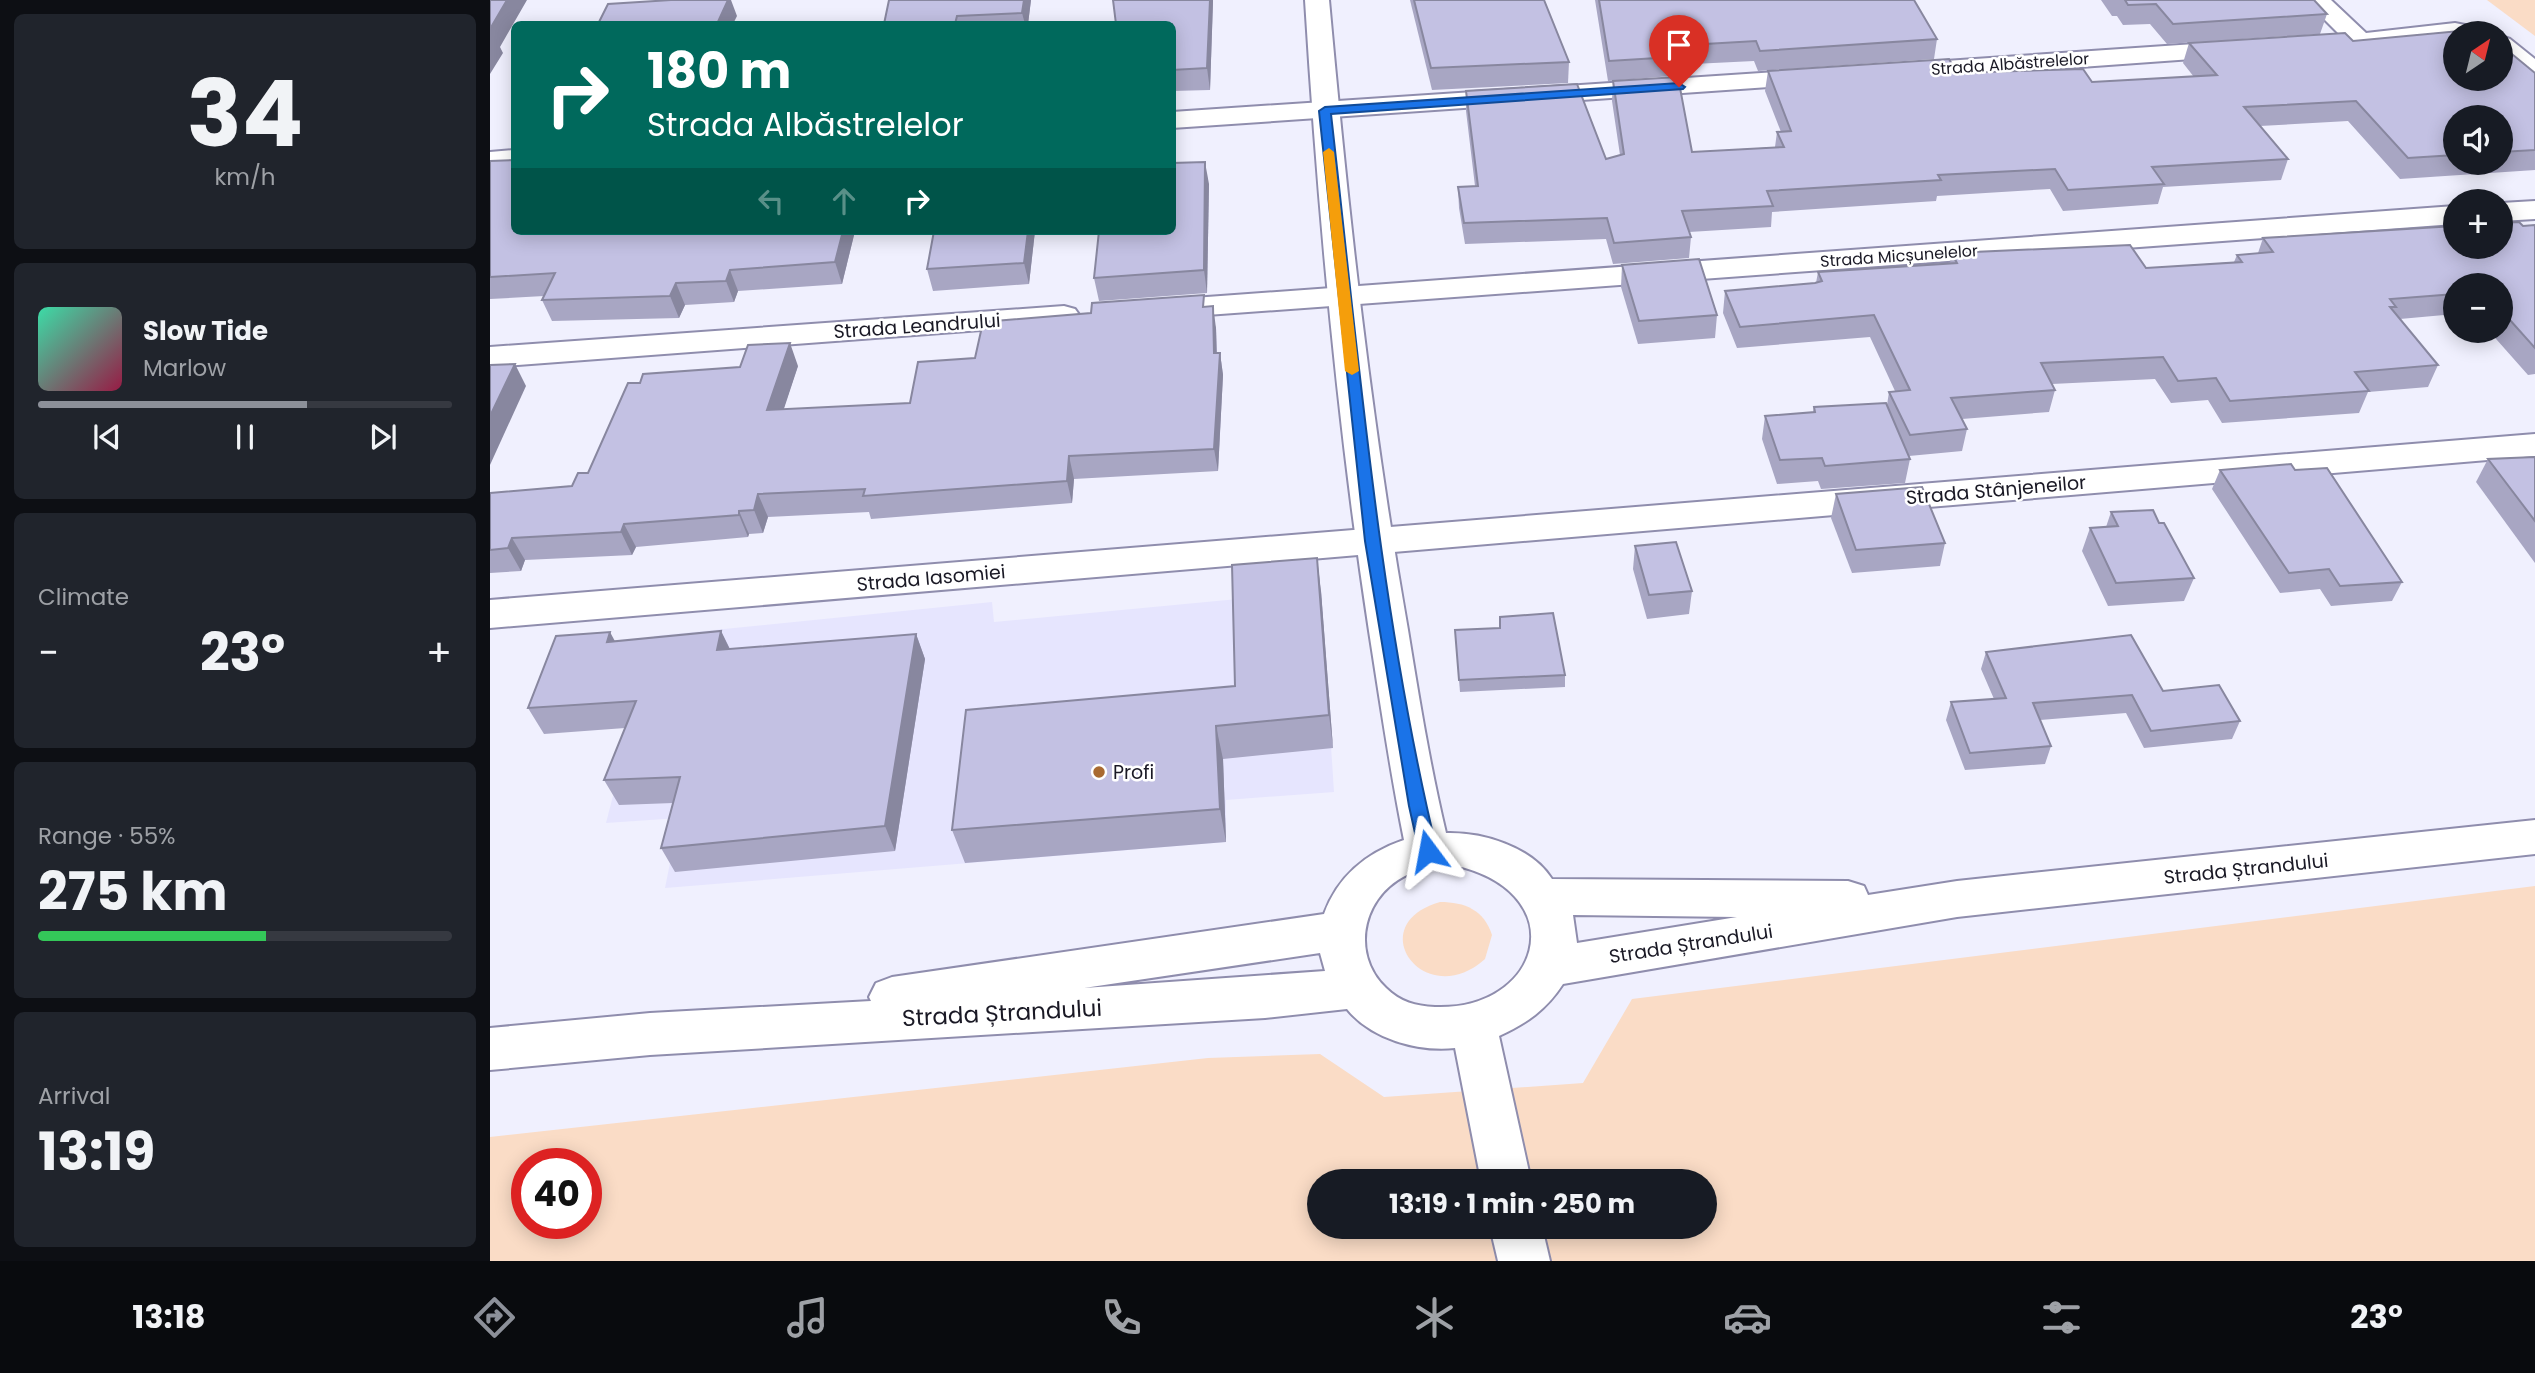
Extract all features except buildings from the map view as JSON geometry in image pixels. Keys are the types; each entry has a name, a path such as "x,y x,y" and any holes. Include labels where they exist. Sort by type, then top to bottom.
{"street":[{"path":"1317,0 1343,296 1372,541 1428,851"},
{"path":"2317,0 2360,41"},
{"path":"2319,43 2443,32"},
{"name":"Strada Albăstrelelor","path":"1877,74 2264,47"},
{"path":"2513,54 2535,72"},
{"path":"1176,120 1849,75"},
{"path":"490,161 511,159"},
{"path":"2513,211 2535,209"},
{"name":"Strada Micșunelelor","path":"1343,296 2443,216"},
{"name":"Strada Leandrului","path":"490,357 1343,296"},
{"name":"Strada Stânjeneilor","path":"1372,541 2535,445"},
{"name":"Strada Iasomiei","path":"490,614 1372,541"},
{"name":"Strada Ștrandului","path":"1548,967 1958,900 2535,837"},
{"path":"1462,850 1494,858 1522,874 1543,897 1552,920 1553,944 1548,967 1531,993 1506,1014 1474,1027 1439,1030 1405,1024 1376,1009 1354,988 1341,960 1340,931 1350,902 1369,878 1396,861 1428,851 1462,850"},
{"name":"Strada Ștrandului","path":"1543,897 1958,900"},
{"name":"Strada Ștrandului","path":"650,1034 1340,931"},
{"name":"Strada Ștrandului","path":"490,1049 650,1034 1265,998 1354,988"},
{"path":"1474,1027 1504,1169"},
{"path":"1519,1239 1524,1261"}],"shaded area":[{"path":"2487,0 2535,0 2535,36"},
{"path":"1321,591 1334,792 1226,800 1226,842 665,888 679,818 606,823 654,636 992,602 994,622"},
{"path":"2535,886 2535,1261 490,1261 490,1137 1208,1058 1320,1054 1384,1097 1583,1083 1632,999"},
{"path":"1440,902 1472,909 1484,919 1492,935 1485,959 1463,973 1441,976 1423,971 1410,959 1403,944 1405,928 1417,913"}],"slow traffic":[{"path":"1329,152 1352,371"}],"place":[{"name":"Profi","path":"1099,772"}],"route":[{"path":"1428,851 1372,541 1343,296 1325,111 1679,87"}]}
